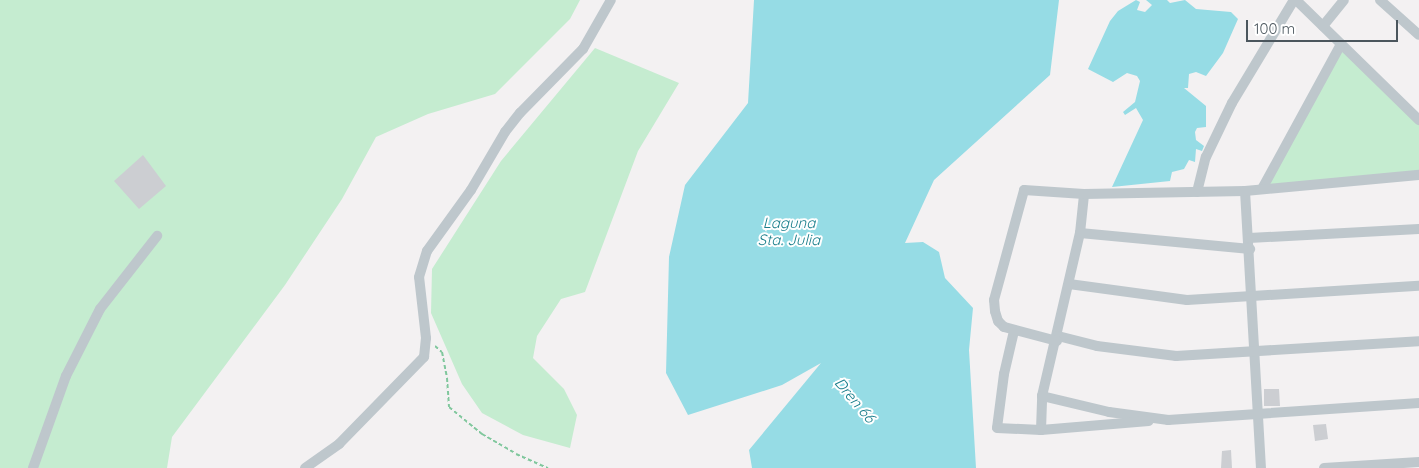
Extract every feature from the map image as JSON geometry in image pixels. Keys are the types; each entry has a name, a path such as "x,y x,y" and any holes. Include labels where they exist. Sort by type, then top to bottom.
{"street":[{"path":"305,468 339,444 424,358 426,338 419,277 427,251 467,196 505,132 520,113 584,49 611,0"},
{"path":"1197,192 1206,157 1232,103 1295,0 1419,120"},
{"path":"1323,26 1344,0"},
{"path":"1380,0 1419,35"},
{"path":"1262,190 1341,44"},
{"path":"1419,175 1245,191 1084,194 1024,190 994,300 998,321 1014,331 1121,350 1176,356 1419,341"},
{"path":"1245,191 1250,249 1261,468"},
{"path":"1041,430 1042,396 1058,338 1080,233 1084,194"},
{"path":"1249,238 1419,229"},
{"path":"1080,233 1250,249"},
{"path":"33,468 66,376 100,309 157,236"},
{"path":"1069,284 1178,299 1252,298 1419,286"},
{"path":"1014,331 1004,374 997,428 1041,430 1419,403"},
{"path":"1042,396 1109,412 1168,420"},
{"path":"1324,468 1419,462"}],"path":[{"path":"426,338 442,352 447,378 449,407 482,434 516,454 548,468"}],"green space":[{"path":"0,0 580,0 570,19 495,94 428,114 376,137 342,199 285,285 172,437 167,468 0,468"},
{"path":"595,48 679,83 638,151 585,292 561,299 537,336 533,358 564,389 577,415 570,448 523,435 482,413 462,384 431,313 432,269 501,161"},
{"path":"1342,49 1419,125 1419,171 1268,185"}],"water":[{"name":"Laguna Sta. Julia","path":"754,0 1059,0 1050,75 934,180 905,243 923,242 939,252 945,278 973,308 969,350 976,468 752,468 749,450 821,363 782,385 688,415 666,373 669,257 685,185 748,103"},
{"path":"1136,0 1140,2 1137,10 1145,12 1152,5 1146,0 1167,0 1170,3 1185,0 1196,9 1231,12 1238,19 1223,53 1206,76 1196,72 1189,74 1188,88 1184,88 1206,106 1206,127 1197,128 1195,132 1196,140 1204,146 1202,151 1196,149 1195,162 1189,160 1184,169 1172,172 1170,181 1112,187 1143,120 1136,108 1125,115 1123,112 1135,102 1140,81 1137,76 1127,73 1113,82 1088,69 1110,21 1118,11"}],"building":[{"path":"143,155 166,186 139,209 114,181"},
{"path":"1264,389 1279,389 1280,406 1264,406"},
{"path":"1326,424 1328,439 1315,441 1313,425"},
{"path":"1231,450 1232,468 1221,468 1222,451"}],"water label":[{"name":"Dren 66","path":"855,400"}]}
